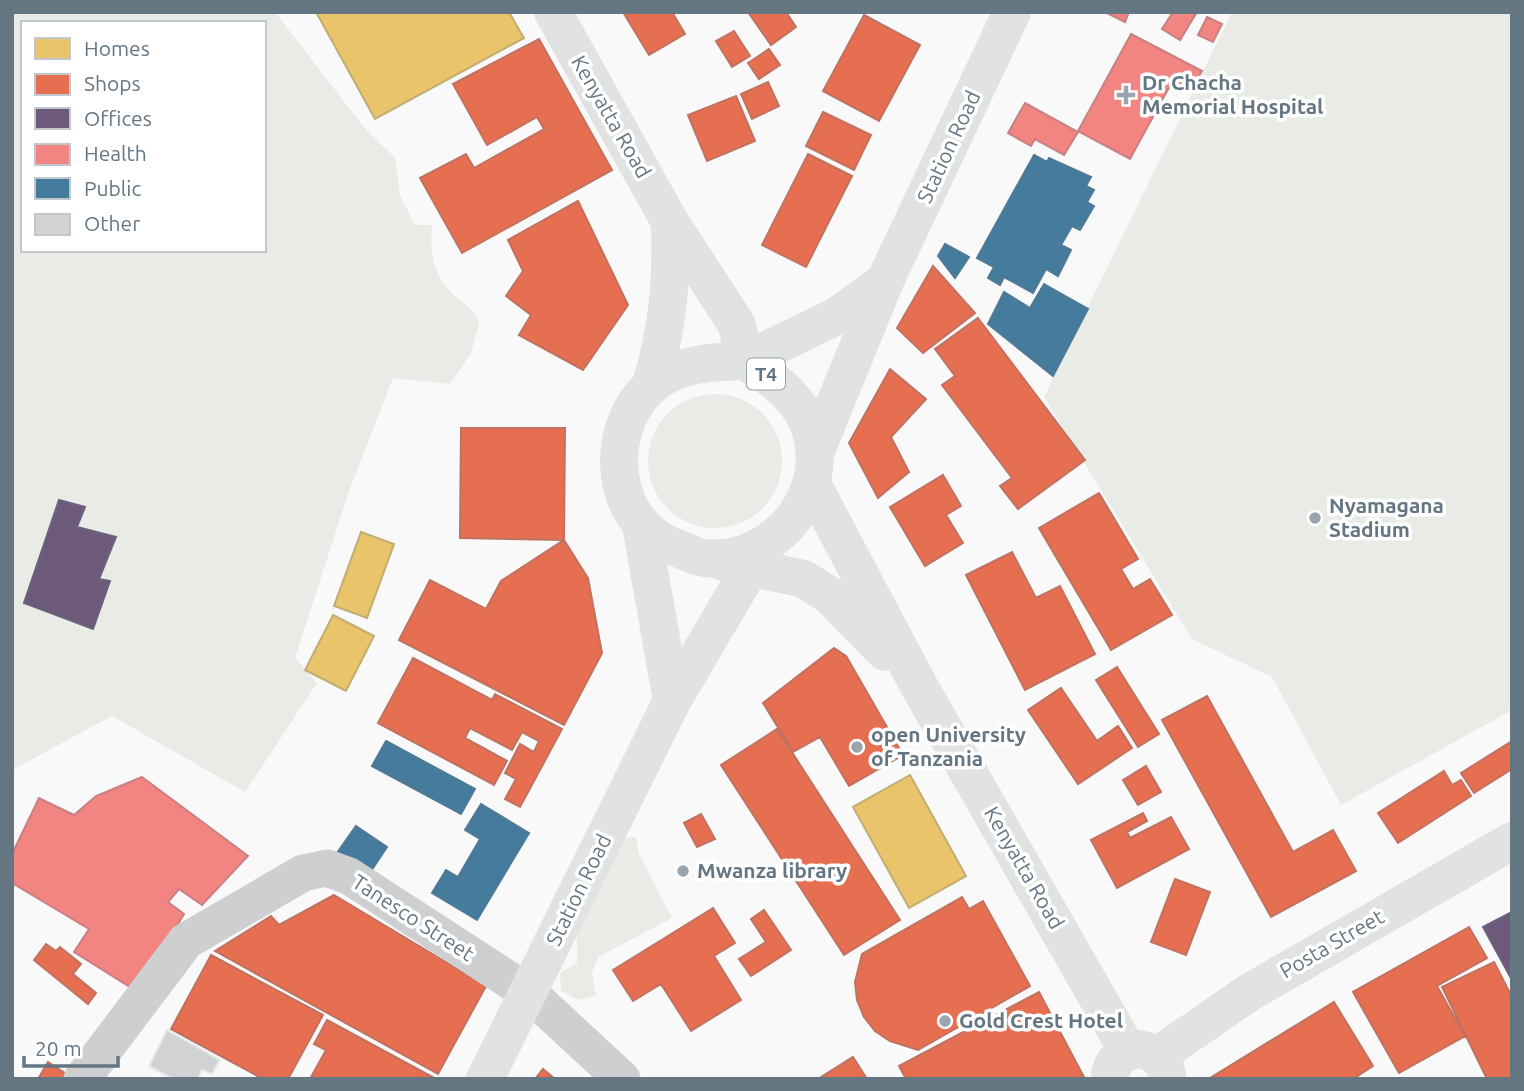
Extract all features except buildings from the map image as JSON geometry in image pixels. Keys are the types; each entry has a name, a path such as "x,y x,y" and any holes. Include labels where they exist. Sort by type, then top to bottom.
{"main road":[{"name":"Kenyatta Road","path":"553,12 670,222 737,325 744,361"},
{"name":"Station Road","path":"814,469 885,281 1012,12"},
{"name":"Kenyatta Road","path":"651,385 665,337 670,301 670,222"},
{"name":"Station Road","path":"744,361 837,316 885,281"},
{"name":"T4","path":"744,361 767,374 791,398 808,423 814,469 800,512 758,556 741,554 704,558 665,545 641,525 625,499 617,469 620,438 631,409 651,385 678,369 708,362 744,361"},
{"name":"Kenyatta Road","path":"814,469 919,686 1141,1066"},
{"path":"641,525 672,701"},
{"name":"Kenyatta Road","path":"758,556 830,595 919,686"},
{"name":"Station Road","path":"485,1079 672,701 758,556"},
{"name":"Posta Street","path":"1141,1066 1250,992 1512,841"}],"street":[{"name":"Tanesco Street","path":"82,1079 186,941 303,873 327,869 349,876 529,993 622,1079"}],"shaded area":[{"path":"12,12 275,12 366,130 395,158 400,195 415,225 432,225 432,252 440,277 451,292 471,309 479,324 471,353 450,384 393,378 349,491 295,658 317,683 245,792 112,716 12,770"},
{"name":"Nyamagana Stadium","path":"1232,12 1512,12 1512,710 1341,805 1272,677 1192,639 1044,397"},
{"path":"715,394 741,399 762,414 777,435 782,461 777,487 762,508 741,523 715,528 689,523 668,508 653,487 648,461 653,435 668,414 689,399"},
{"path":"636,837 639,854 672,918 598,957 592,973 596,996 578,1000 561,991 560,973 577,963 577,936 622,838"}],"place":[{"name":"Dr Chacha Memorial Hospital","path":"1126,95"},
{"name":"Nyamagana Stadium","path":"1315,518"},
{"name":"open University of Tanzania","path":"857,747"},
{"name":"Mwanza library","path":"683,871"},
{"name":"Gold Crest Hotel","path":"945,1021"}]}
